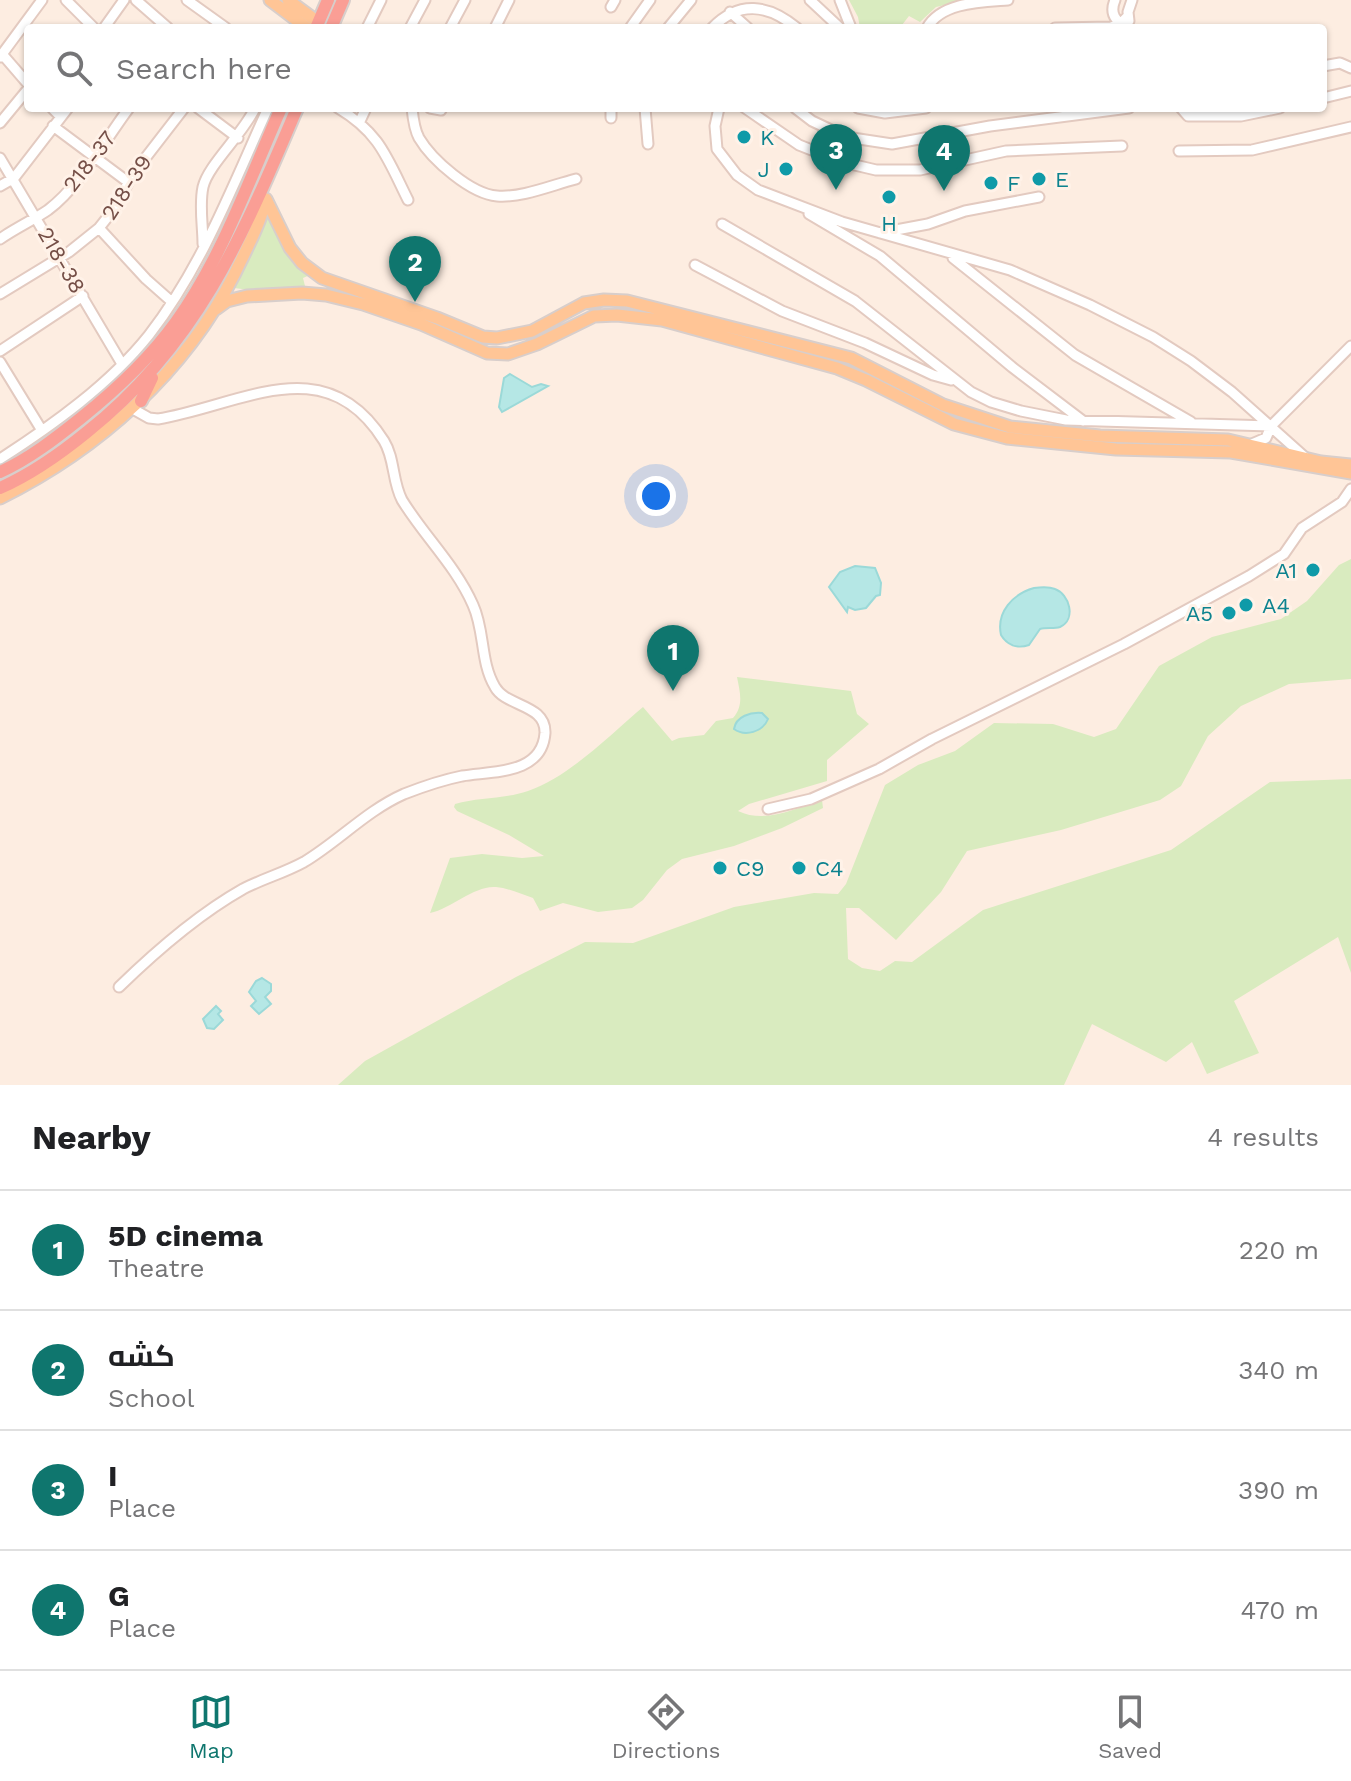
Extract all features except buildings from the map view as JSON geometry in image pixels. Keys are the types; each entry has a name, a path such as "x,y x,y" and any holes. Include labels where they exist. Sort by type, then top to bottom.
{"highway":[{"path":"313,24 328,0"},
{"path":"314,24 343,0"},
{"path":"2,463 39,450 98,404 134,370 175,323 208,269 279,112"},
{"path":"0,488 44,464 118,406 158,364 221,288 295,112"},
{"path":"137,405 158,364"}],"main road":[{"path":"270,0 309,24"},
{"path":"288,0 310,24"},
{"path":"216,309 221,288 254,236 266,199 266,180"},
{"path":"266,199 290,248 316,275 332,284 489,338 532,331 579,304 604,300 627,301 851,358 943,405 970,415 1037,431 1208,439 1252,444 1307,463 1351,465"},
{"path":"310,293 316,275"},
{"path":"0,498 83,448 137,405 216,309 227,301 241,297 310,293 363,304 421,324 487,353 508,354 537,344 594,316 662,320 845,371 954,424 1007,438 1116,449 1231,452 1351,473"}],"street":[{"path":"31,24 42,0"},
{"path":"66,0 90,24"},
{"path":"107,24 124,0"},
{"path":"136,0 163,24"},
{"path":"187,0 220,24"},
{"path":"369,24 381,0"},
{"path":"412,24 425,0"},
{"path":"452,24 465,0"},
{"path":"497,24 509,0"},
{"path":"633,24 650,0"},
{"path":"671,24 691,0"},
{"path":"810,0 836,24"},
{"path":"840,0 849,24"},
{"path":"930,24 937,16 952,8 1008,0"},
{"path":"1103,0 1113,12 1128,14"},
{"path":"1104,24 1110,21 1115,0"},
{"path":"716,24 734,7 749,5 765,7 791,24"},
{"path":"734,7 745,24"},
{"path":"24,31 1,55 24,82"},
{"path":"1327,65 1340,63 1351,68"},
{"path":"1327,97 1351,91"},
{"path":"0,123 24,92"},
{"path":"56,112 61,117"},
{"path":"0,186 14,178 65,112"},
{"name":"218-37","path":"35,215 46,211 71,188 126,112"},
{"name":"218-39","path":"0,294 60,257 99,228 114,209 128,182 181,112"},
{"path":"203,112 238,138"},
{"path":"203,249 203,184 214,165 238,138 253,112"},
{"path":"2,463 122,364 149,335 203,249 266,112"},
{"path":"345,112 360,121 380,145 408,200"},
{"path":"360,121 364,112"},
{"path":"413,112 417,135 429,152 458,178 482,193 510,195 576,179"},
{"path":"645,112 648,144"},
{"path":"718,112 714,137 717,149 727,164 758,190 880,233 1010,270 1153,337 1232,392 1269,431 1307,463"},
{"path":"751,112 799,145 842,162 876,170 920,170 1006,151 1122,146"},
{"path":"800,112 846,137 862,142 892,144 990,126 1098,112"},
{"path":"1183,112 1188,116 1227,117 1262,112"},
{"path":"53,126 128,182"},
{"path":"1179,151 1252,150 1351,127"},
{"name":"218-38","path":"0,158 122,364"},
{"path":"880,233 928,224 965,211 1039,197"},
{"path":"792,204 880,256 1012,367 1083,421"},
{"path":"0,239 35,215"},
{"path":"722,224 855,301 982,398 1045,417 1083,421 1250,424 1269,431"},
{"path":"99,228 172,302"},
{"path":"949,254 1075,355 1194,423"},
{"path":"695,265 782,311 871,346 933,375 955,380"},
{"path":"0,351 83,296"},
{"path":"1252,444 1262,441 1351,346"},
{"path":"0,362 41,429"},
{"path":"119,987 159,950 226,900 257,882 304,862 365,816 401,796 446,780 519,768 537,754 545,731 537,714 505,699 495,688 487,668 479,622 472,603 451,566 402,500 384,440 369,421 347,402 326,391 301,388 278,390 158,419 149,418 137,405"},
{"path":"970,415 971,392"},
{"path":"970,415 982,398"},
{"path":"768,809 811,799 879,769 932,739 1134,639 1249,576 1284,554 1302,528 1337,506 1351,489"}],"green space":[{"path":"849,0 967,0 936,7 920,22 909,16 903,24 859,24"},
{"path":"268,215 310,275 303,278 305,286 250,290 234,288"},
{"path":"1351,559 1351,679 1289,684 1241,706 1208,736 1181,786 1160,800 1061,830 967,851 941,892 896,940 859,908 846,908 848,959 862,968 880,971 895,961 912,962 983,910 1171,850 1270,782 1351,779 1351,973 1338,937 1234,1001 1259,1053 1207,1074 1192,1042 1166,1062 1092,1024 1064,1085 338,1085 365,1061 585,942 633,943 734,907 814,893 838,894 846,884 885,785 918,765 955,751 994,723 1053,724 1094,737 1116,729 1159,666 1212,637 1281,619 1307,601 1339,565"},
{"path":"737,677 851,691 857,714 869,724 827,760 827,781 749,804 738,811 769,816 822,800 823,808 734,846 682,859 667,870 643,900 632,908 598,912 563,903 540,911 533,898 488,887 430,913 450,858 482,854 522,858 544,856 509,835 457,811 455,804 519,794 543,785 588,754 643,707 672,741 704,735 716,721 733,718 739,708"}],"water":[{"path":"510,374 532,387 541,384 548,386 502,412 499,407 504,378"},
{"path":"855,566 875,568 881,583 880,595 866,608 855,610 848,607 847,612 829,587 840,572"},
{"path":"1050,587 1060,592 1067,601 1070,613 1060,627 1040,629 1029,645 1013,645 1001,635 1001,619 1013,599 1034,588"},
{"path":"762,713 768,719 758,730 743,733 734,729 745,716"},
{"path":"262,978 271,984 271,991 265,997 271,1004 259,1014 251,1006 256,1001 249,992"},
{"path":"216,1006 223,1020 214,1029 207,1028 203,1019"}],"place":[{"name":"K","path":"744,137"},
{"name":"J","path":"786,169"},
{"name":"E","path":"1039,179"},
{"name":"F","path":"991,183"},
{"name":"I","path":"836,190"},
{"name":"G","path":"944,191"},
{"name":"H","path":"889,197"},
{"name":"كشه","path":"415,302"},
{"name":"A1","path":"1313,570"},
{"name":"A4","path":"1246,605"},
{"name":"A5","path":"1229,613"},
{"name":"5D cinema","path":"673,691"},
{"name":"C9","path":"720,868"},
{"name":"C4","path":"799,868"}]}
